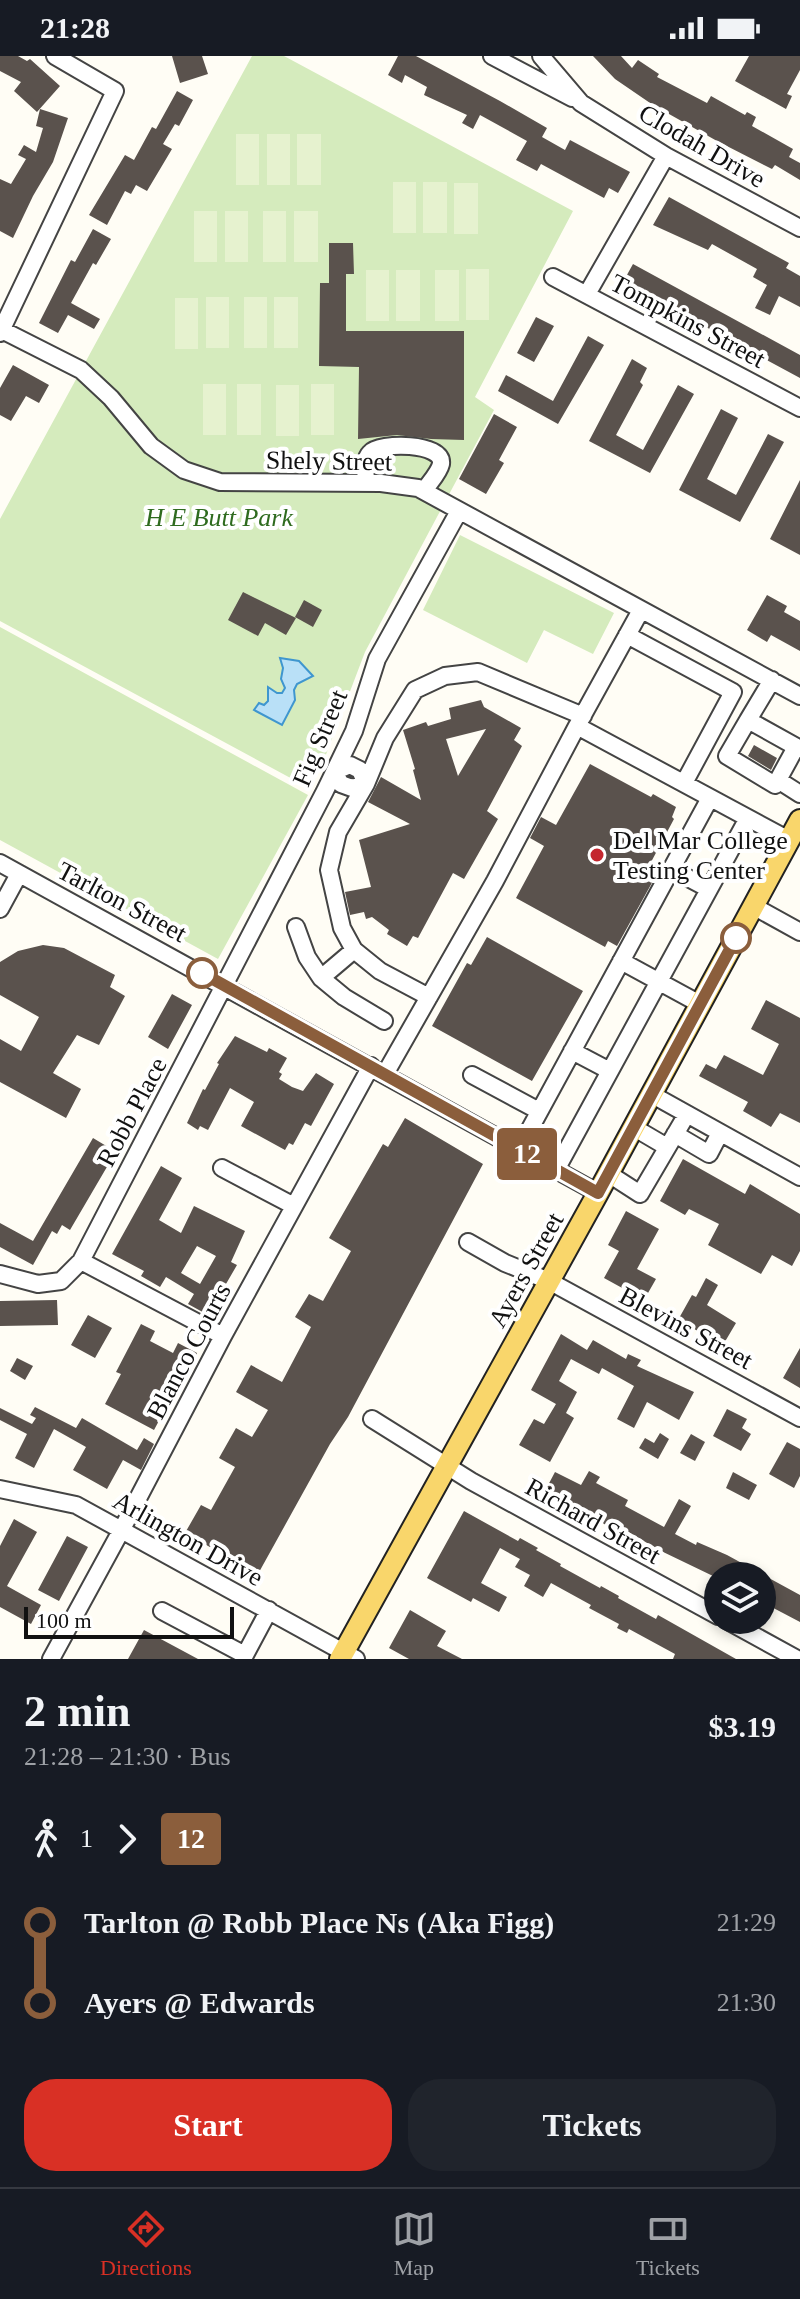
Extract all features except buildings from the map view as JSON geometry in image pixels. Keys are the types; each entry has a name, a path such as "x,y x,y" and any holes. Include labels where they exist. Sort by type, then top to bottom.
{"main road":[{"name":"Ayers Street","path":"347,1657 446,1466 609,1174 800,820"}],"street":[{"path":"1,331 115,91 55,56"},
{"name":"Clodah Drive","path":"492,56 581,103 666,156 800,228"},
{"name":"Clodah Drive","path":"541,56 581,103"},
{"path":"587,294 666,156"},
{"name":"Tompkins Street","path":"553,277 800,408"},
{"name":"Shely Street","path":"1,331 81,370 111,398 151,446 184,470 220,482 366,483 418,488 800,696"},
{"path":"366,483 367,456 371,451 388,447 426,448 440,457 441,464 424,491"},
{"name":"Fig Street","path":"225,985 354,731 377,659 459,511"},
{"name":"Blanco Courts","path":"51,1659 294,1206 378,1070 429,997 641,610"},
{"path":"627,635 733,692"},
{"path":"684,783 747,667"},
{"path":"429,997 380,971 354,950 342,928 329,870 338,832 366,784 385,738 415,690 445,676 478,672 580,721 710,798 789,840"},
{"path":"748,720 798,748 775,785 727,756 748,720 772,680"},
{"path":"334,772 341,784 352,788 366,784"},
{"path":"778,780 800,794"},
{"path":"519,1149 710,798"},
{"path":"556,1170 748,818"},
{"name":"Tarlton Street","path":"0,863 598,1193"},
{"path":"671,869 709,889"},
{"path":"0,909 19,874"},
{"path":"753,906 800,932"},
{"path":"296,927 307,957 321,978 344,997 384,1021"},
{"path":"321,978 354,950"},
{"path":"621,961 700,1004"},
{"name":"Robb Place","path":"81,1261 225,985"},
{"path":"572,1051 610,1071"},
{"path":"472,1075 539,1111"},
{"path":"651,1094 800,1177"},
{"path":"609,1174 640,1194 687,1114"},
{"path":"633,1127 709,1154 720,1133"},
{"path":"222,1168 294,1206"},
{"name":"Blevins Street","path":"468,1242 505,1263 549,1281 800,1418"},
{"path":"0,1274 38,1284 61,1281 81,1261 223,1336"},
{"name":"Richard Street","path":"372,1419 446,1466 704,1608"},
{"name":"Arlington Drive","path":"0,1489 76,1505 269,1610 347,1657"},
{"path":"162,1611 247,1658 269,1610"},
{"path":"751,1634 797,1659"}],"green space":[{"name":"H E Butt Park","path":"252,56 284,56 573,211 475,397 494,410 365,652 322,765 309,788 0,621 0,519"},
{"path":"236,134 259,134 259,185 236,185"},
{"path":"267,134 290,134 290,185 267,185"},
{"path":"297,134 321,134 321,185 297,185"},
{"path":"393,182 416,182 416,233 393,233"},
{"path":"423,182 447,182 447,233 423,233"},
{"path":"454,183 478,183 478,234 454,234"},
{"path":"194,211 217,211 217,262 194,262"},
{"path":"225,211 248,211 248,262 225,262"},
{"path":"263,211 286,211 286,262 263,262"},
{"path":"294,211 318,211 318,262 294,262"},
{"path":"466,269 489,269 489,320 466,320"},
{"path":"366,270 389,270 389,321 366,321"},
{"path":"396,270 420,270 420,321 396,321"},
{"path":"435,270 459,270 459,321 435,321"},
{"path":"206,297 229,297 229,348 206,348"},
{"path":"244,297 267,297 267,348 244,348"},
{"path":"274,297 298,297 298,348 274,348"},
{"path":"175,298 198,298 198,349 175,349"},
{"path":"203,384 226,384 226,435 203,435"},
{"path":"237,384 261,384 261,435 237,435"},
{"path":"311,384 334,384 334,435 311,435"},
{"path":"276,385 299,385 299,436 276,436"},
{"path":"460,535 614,613 593,654 544,630 527,663 423,610"},
{"path":"0,627 308,795 218,959 0,840"}],"water":[{"path":"280,658 299,661 313,676 297,684 295,700 282,725 254,710 259,703 264,705 268,701 268,687 277,693 282,693 285,688 281,679 283,668"}],"bus line":[{"name":"12","path":"202,973 598,1193 736,938"}],"place":[{"name":"Del Mar College Testing Center","path":"597,855"}]}
